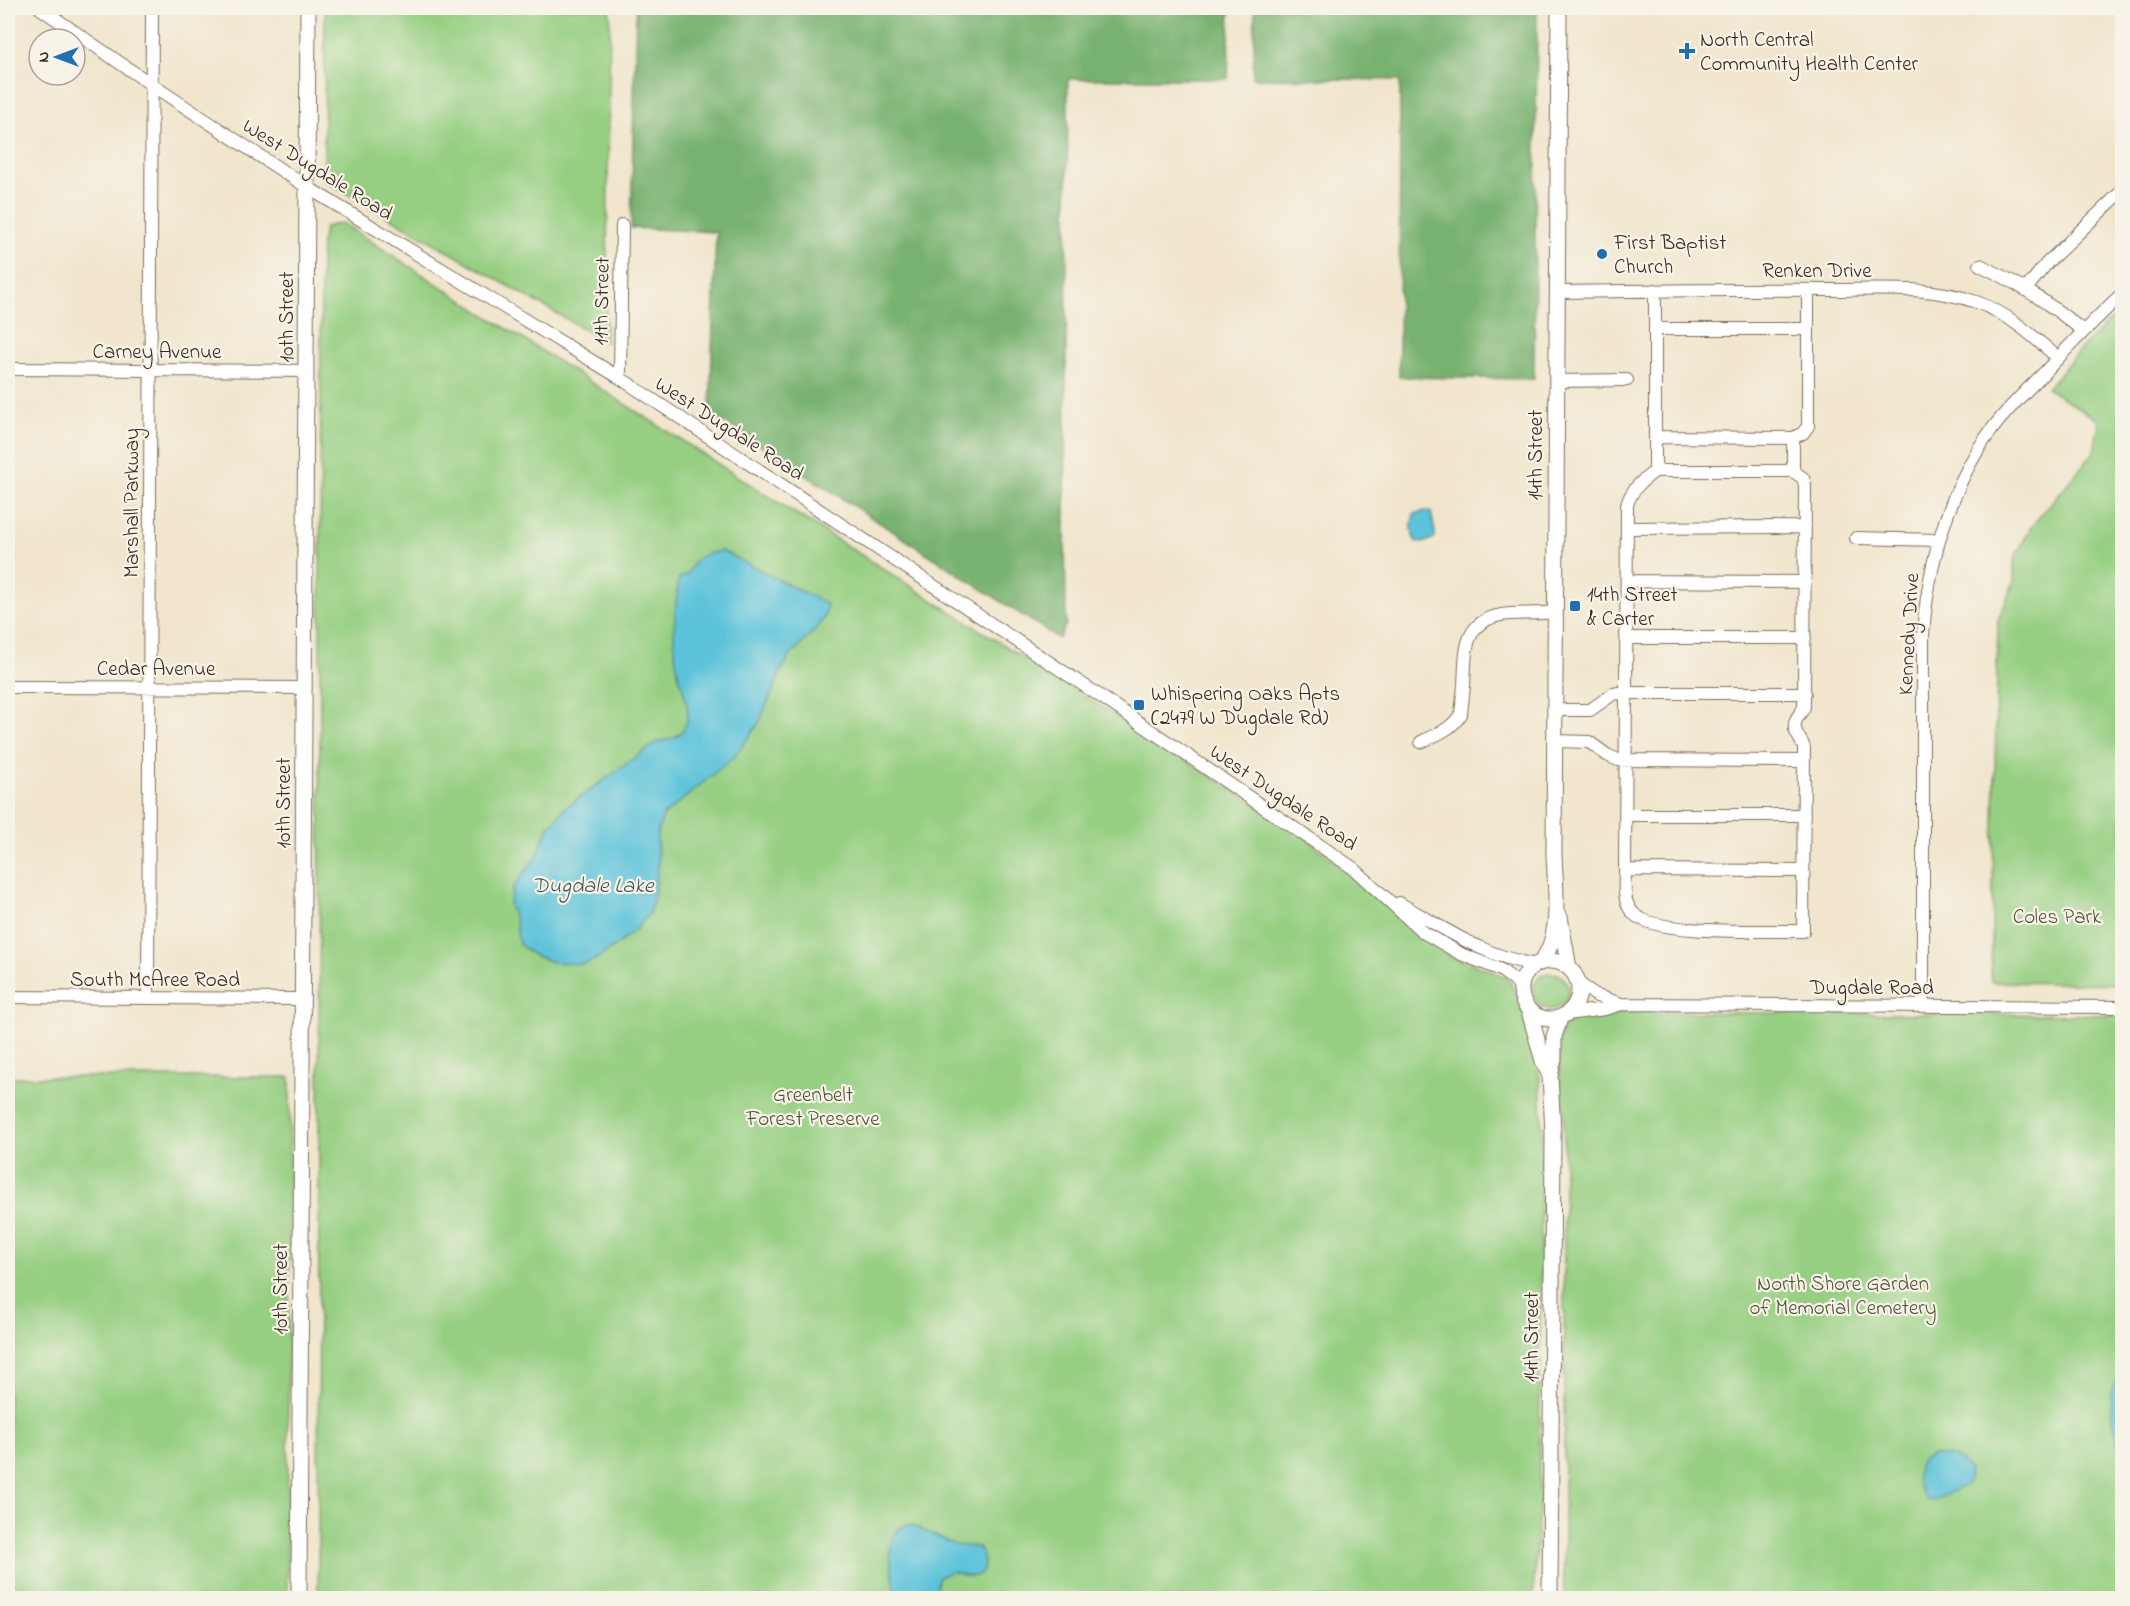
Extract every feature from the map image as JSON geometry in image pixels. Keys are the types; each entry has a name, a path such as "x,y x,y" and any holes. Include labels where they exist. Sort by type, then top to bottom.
{"street":[{"name":"West Dugdale Road","path":"40,8 307,187 620,378 1198,762 1353,868 1387,897"},
{"name":"Marshall Parkway","path":"148,998 153,8"},
{"name":"10th Street","path":"299,1599 308,8"},
{"name":"14th Street","path":"1538,964 1551,945 1556,902 1559,8"},
{"path":"2026,289 2047,263 2122,191"},
{"name":"11th Street","path":"620,378 622,225"},
{"path":"1980,265 2026,289 2083,331"},
{"path":"1655,290 1655,471"},
{"name":"Renken Drive","path":"1557,292 1808,290 1920,291 1946,294 1975,301 1998,311 2024,328 2058,358"},
{"path":"1655,437 1793,438 1803,433 1808,426 1808,290"},
{"name":"Kennedy Drive","path":"1923,1006 1923,634 1926,598 1938,540 1979,448 2002,416 2083,331 2122,294"},
{"path":"1655,329 1808,329"},
{"name":"Carney Avenue","path":"8,369 306,371"},
{"path":"1557,381 1627,380"},
{"path":"1793,438 1793,471"},
{"path":"1655,471 1793,471 1803,478 1805,485 1805,693 1804,707 1795,726 1796,734 1803,744 1804,760 1803,931 1681,929 1651,924 1634,915 1628,906 1625,896 1627,528 1629,498 1636,487 1655,471"},
{"path":"1627,528 1805,526"},
{"path":"1856,538 1938,540"},
{"path":"1627,581 1805,582"},
{"path":"1421,742 1445,731 1455,724 1461,714 1466,643 1479,625 1488,619 1508,614 1556,612"},
{"path":"1626,638 1805,638"},
{"name":"Cedar Avenue","path":"8,687 304,688"},
{"path":"1556,710 1590,710 1613,694 1626,692 1805,693"},
{"path":"1555,741 1589,742 1607,755 1626,760 1804,760"},
{"path":"1625,814 1804,815"},
{"path":"1625,870 1803,871"},
{"path":"1387,897 1475,947 1505,958 1538,964 1555,962 1569,968 1578,983 1597,996 1622,1004"},
{"path":"1387,897 1424,932 1461,954 1501,970 1522,990 1529,1011 1544,1019 1622,1004"},
{"name":"14th Street","path":"1556,902 1569,968"},
{"path":"1522,990 1526,975 1538,964"},
{"path":"1564,1016 1577,1001 1578,983"},
{"name":"South McAree Road","path":"8,997 302,999"},
{"name":"Dugdale Road","path":"1622,1004 2122,1007"},
{"name":"14th Street","path":"1529,1011 1543,1061 1550,1076"},
{"name":"14th Street","path":"1550,1599 1553,1132 1550,1076 1554,1059 1554,1037 1564,1016"}],"green space":[{"path":"325,8 610,8 606,342 324,180"},
{"path":"636,8 1230,8 1228,79 1068,79 1066,624 1059,639 710,413 716,232 631,228"},
{"path":"1255,8 1537,8 1534,379 1399,377 1400,80 1253,78"},
{"name":"Greenbelt Forest Preserve","path":"342,223 1299,832 1448,955 1508,979 1517,994 1534,1043 1540,1080 1542,1117 1539,1508 1533,1598 318,1598 321,243 325,227"},
{"name":"Coles Park","path":"2122,310 2122,984 1991,982 1998,620 2014,581 2014,560 2031,527 2094,452 2099,421 2047,388 2085,344"},
{"path":"1551,973 1564,978 1569,991 1564,1004 1551,1009 1538,1004 1533,991 1538,978"},
{"name":"North Shore Garden of Memorial Cemetery","path":"1603,1012 2122,1015 2122,1598 1564,1598 1564,1113 1558,1053 1562,1031 1567,1024 1579,1018"},
{"path":"8,1077 290,1077 287,1598 8,1598"}],"water":[{"path":"1431,512 1435,538 1423,543 1416,542 1412,528 1414,514"},
{"name":"Dugdale Lake","path":"722,551 827,604 825,616 817,628 790,656 781,671 759,723 735,756 663,816 657,833 658,865 654,897 649,914 637,928 613,948 583,964 553,962 533,955 519,944 515,919 509,905 514,886 537,856 548,828 565,808 657,742 680,734 686,725 688,710 678,672 674,637 679,578 687,575 696,559 709,553"},
{"path":"2122,1381 2122,1460 2112,1411 2113,1391 2116,1382"},
{"path":"1932,1455 1949,1456 1966,1466 1969,1471 1968,1482 1937,1499 1926,1499 1918,1485 1917,1470 1921,1460"},
{"path":"909,1524 955,1545 978,1547 983,1560 983,1569 978,1575 969,1576 951,1572 939,1576 934,1598 901,1598 903,1592 895,1589 890,1552 894,1535 900,1528"}],"place":[{"name":"North Central Community Health Center","path":"1687,51"},
{"name":"First Baptist Church","path":"1602,254"},
{"name":"14th Street & Carter","path":"1575,606"},
{"name":"Whispering Oaks Apts (2479 W Dugdale Rd)","path":"1139,705"}]}
